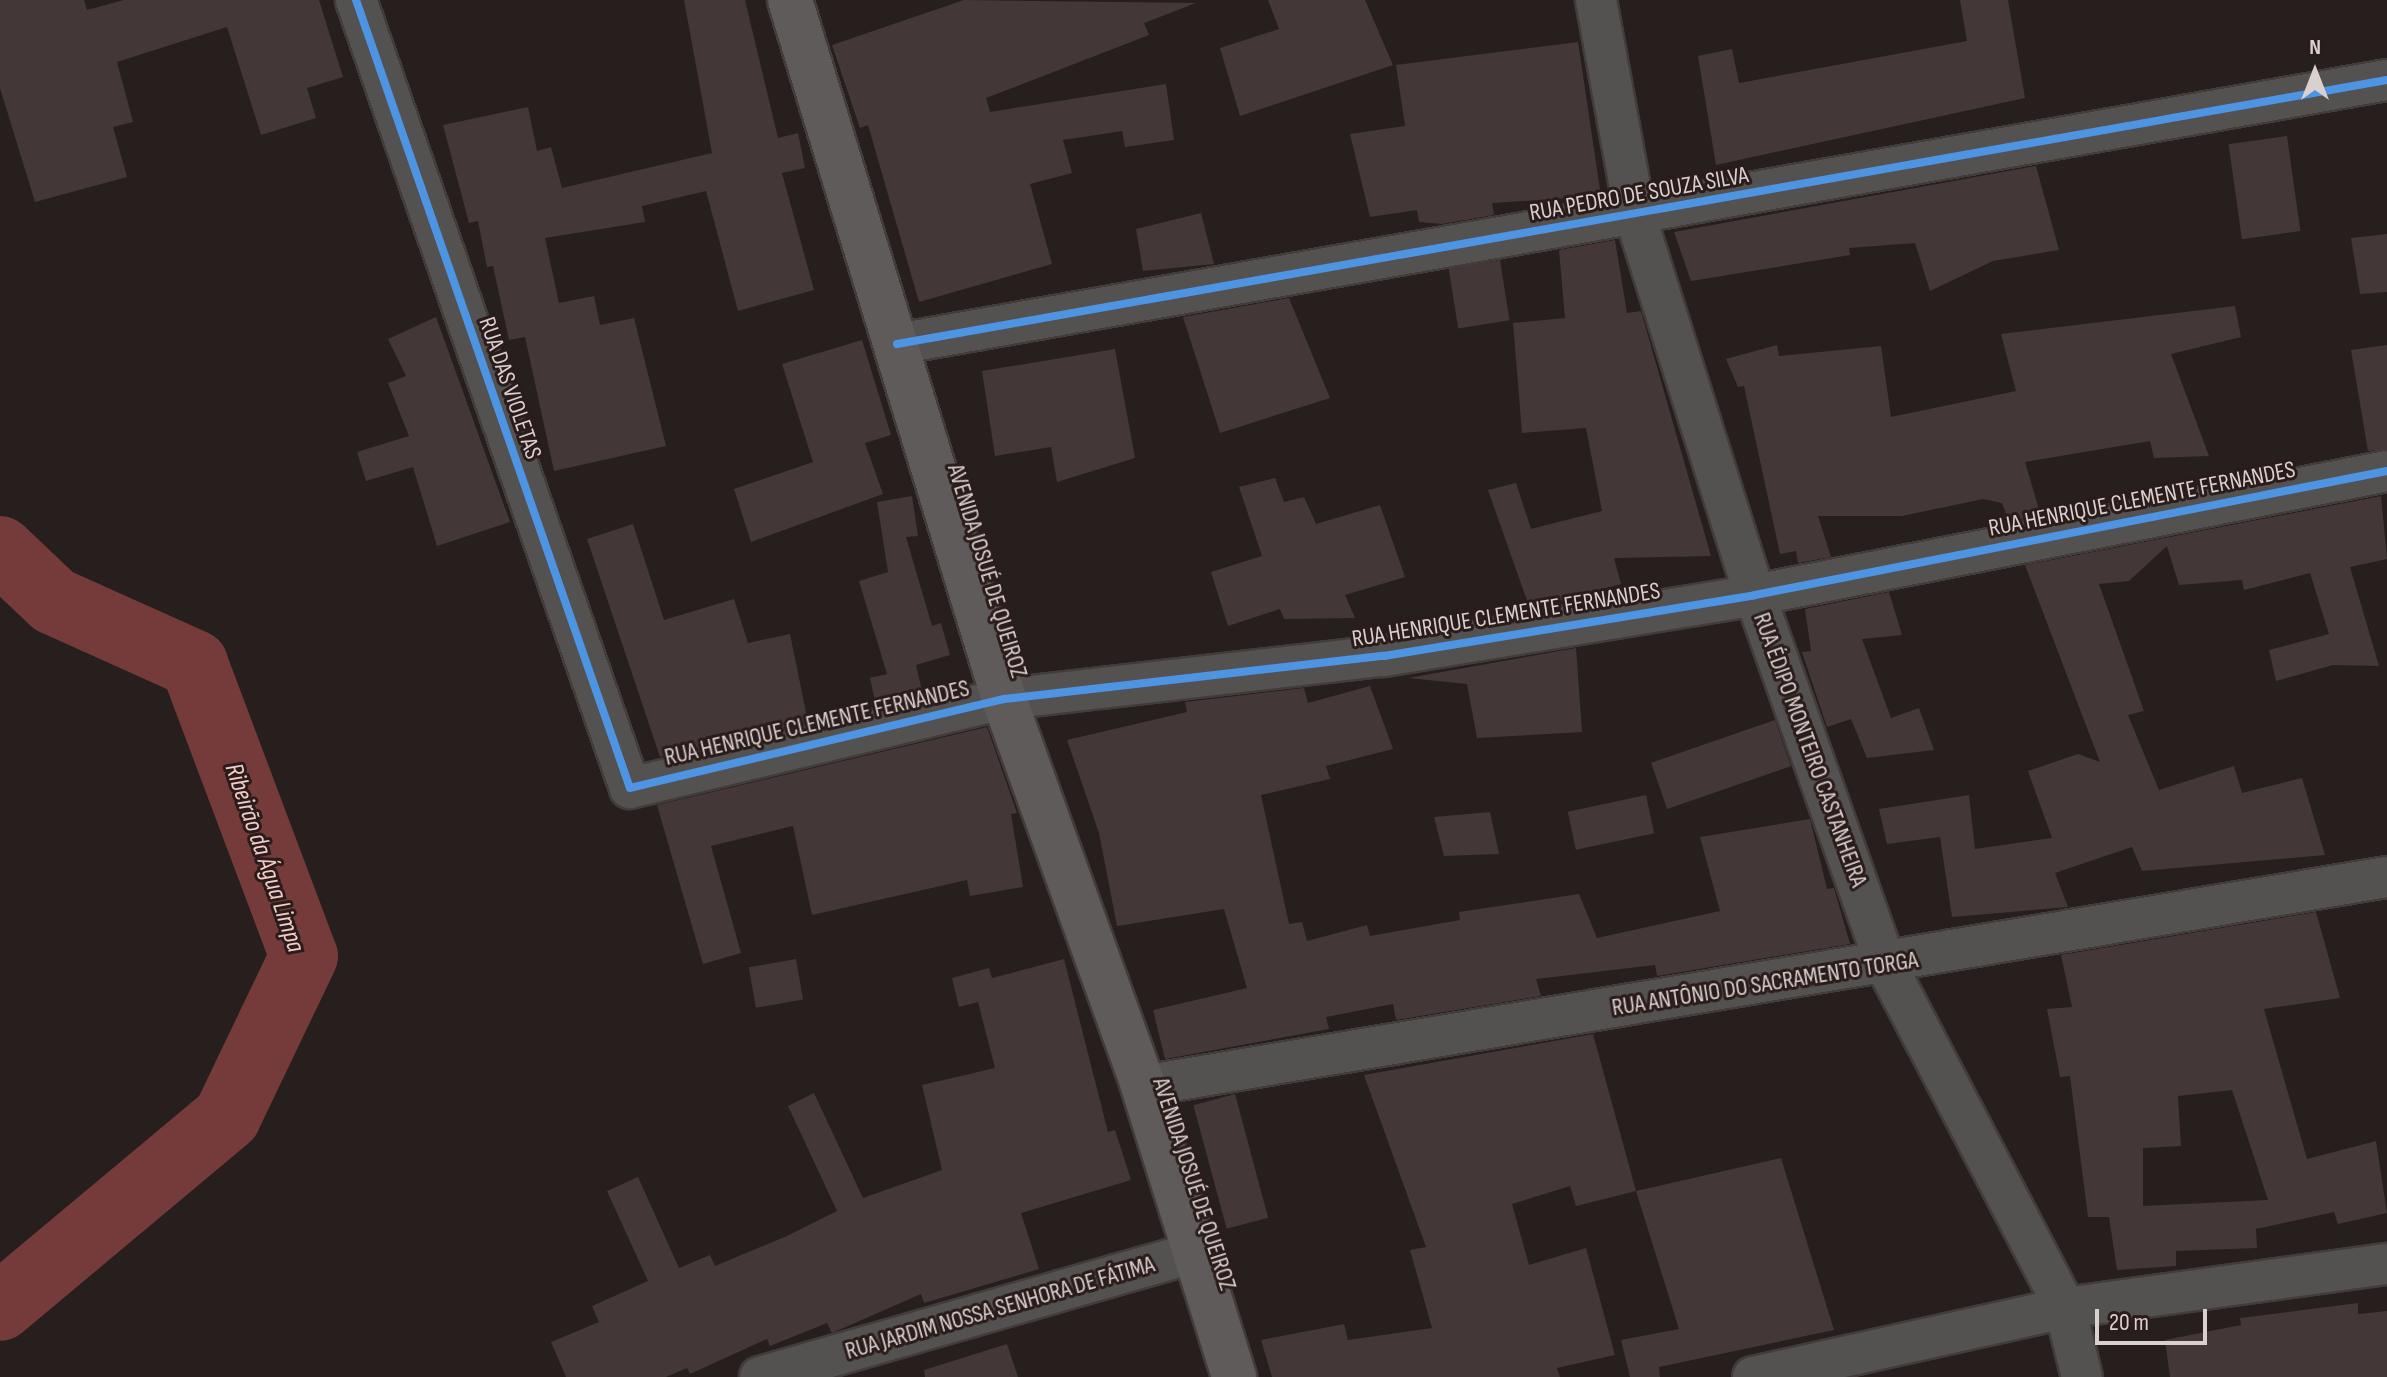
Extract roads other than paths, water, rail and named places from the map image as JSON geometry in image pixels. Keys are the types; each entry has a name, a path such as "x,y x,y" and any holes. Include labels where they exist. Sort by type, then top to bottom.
{"main road":[{"name":"AVENIDA JOSUÉ DE QUEIROZ","path":"790,0 1004,699 1143,1086 1234,1377"}],"street":[{"name":"RUA DAS VIOLETAS","path":"356,0 630,788"},
{"name":"RUA ÉDIPO MONTEIRO CASTANHEIRA","path":"1596,0 1635,215 1755,595 1886,965 2065,1308 2082,1377"},
{"name":"RUA PEDRO DE SOUZA SILVA","path":"897,344 2387,80"},
{"name":"RUA HENRIQUE CLEMENTE FERNANDES","path":"630,788 1004,699 1384,656 1755,595 2387,471"},
{"name":"RUA ANTÔNIO DO SACRAMENTO TORGA","path":"1143,1086 1886,965 2387,877"},
{"name":"RUA JARDIM NOSSA SENHORA DE FÁTIMA","path":"760,1377 1195,1252"},
{"path":"1753,1377 2065,1308 2387,1264"}],"waterway":[{"name":"Ribeirão da Água Limpa","path":"0,550 54,601 194,664 304,956 227,1117 0,1307"}]}
